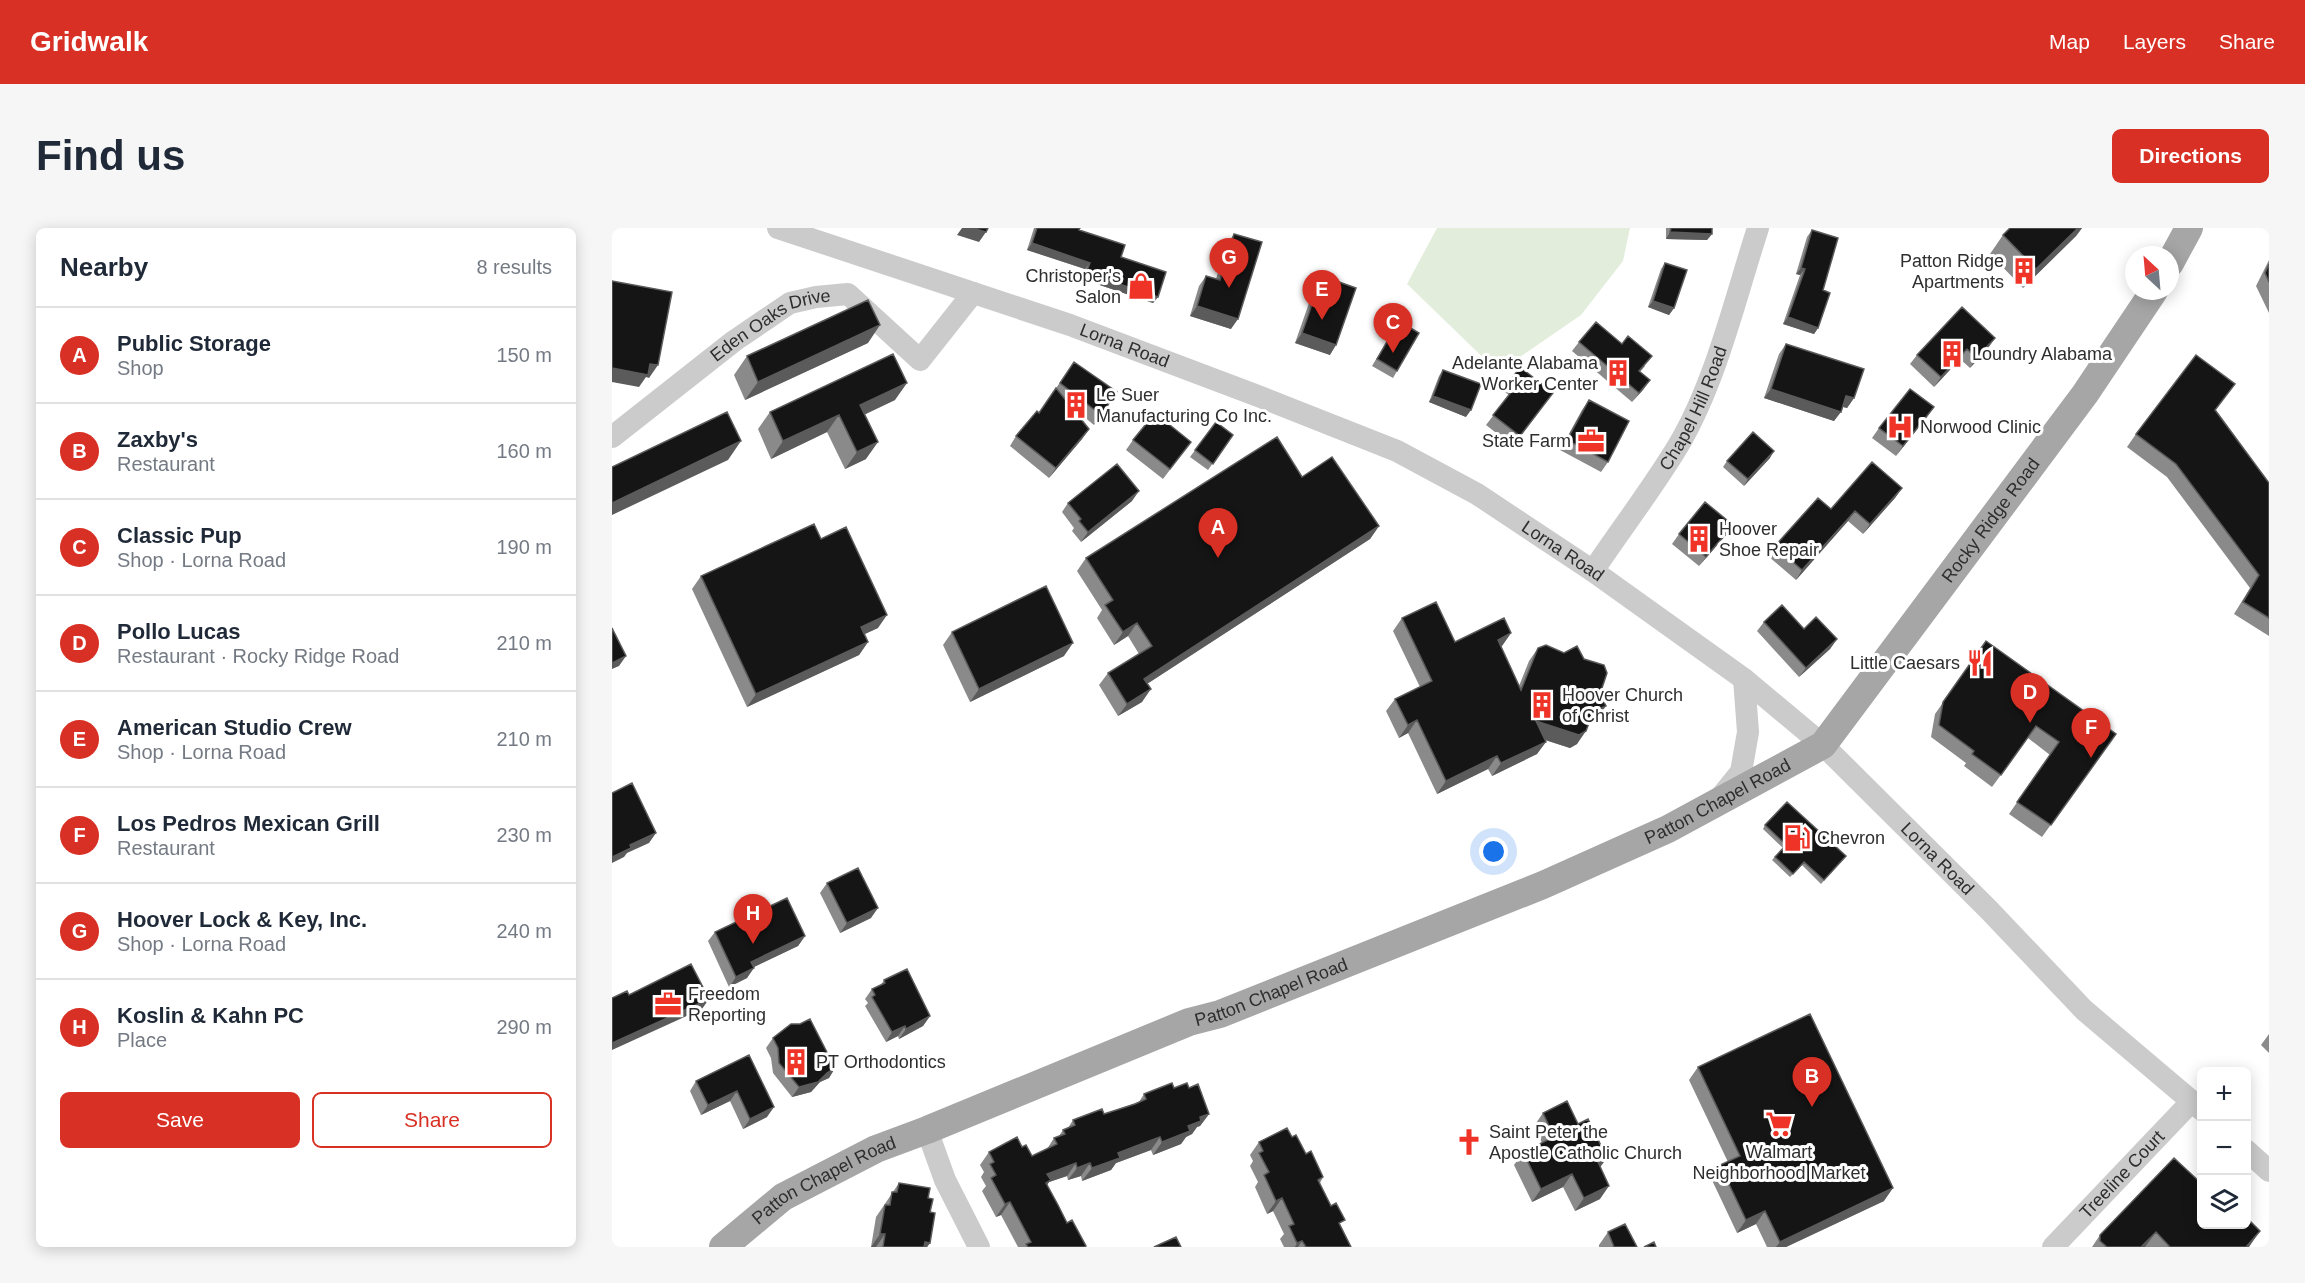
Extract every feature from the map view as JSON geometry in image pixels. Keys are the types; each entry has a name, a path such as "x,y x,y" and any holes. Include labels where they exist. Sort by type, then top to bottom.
{"main road":[{"path":"2179,246 2189,228"},
{"name":"Rocky Ridge Road","path":"1823,745 2085,394 2148,300"},
{"name":"Patton Chapel Road","path":"723,1247 783,1197 876,1149 1189,1022 1220,1014 1543,885 1668,829 1823,745"}],"street":[{"name":"Lorna Road","path":"778,228 1077,328 1397,450 1477,494 1593,571 1743,679 1823,745 1988,909 2084,1010 2197,1106"},
{"name":"Chapel Hill Road","path":"1593,571 1678,446 1691,420 1718,352 1758,228"},
{"name":"Eden Oaks Drive","path":"612,437 734,341 790,303 816,297 848,294 920,360 973,293"},
{"path":"1718,801 1742,772 1748,732 1743,679"},
{"name":"Treeline Court","path":"2053,1247 2197,1106"},
{"path":"927,1130 934,1143 945,1180 979,1247"},
{"path":"2251,1154 2269,1171"}],"green space":[{"path":"1437,228 1630,228 1623,261 1581,315 1498,372 1407,284"}],"building":[{"path":"972,228 988,228 986,232"},
{"path":"1037,228 1080,228 1079,230 1125,245 1121,257 1166,272 1158,297 1086,273 1090,263 1032,243"},
{"path":"1671,228 1712,228 1712,234 1670,232"},
{"path":"2010,228 2078,228 2036,269 2003,235"},
{"path":"1812,230 1838,238 1823,290 1830,293 1818,328 1788,317 1805,269 1801,268"},
{"path":"1234,234 1262,242 1238,319 1197,306 1206,276 1220,280"},
{"path":"1665,263 1687,270 1674,308 1653,301"},
{"path":"2269,264 2269,282 2265,273"},
{"path":"1322,276 1356,288 1336,345 1302,333"},
{"path":"612,281 672,292 658,365 650,364 648,375 612,368"},
{"path":"868,300 880,325 758,382 747,356"},
{"name":"Loundry Alabama","path":"1962,307 1995,338 1976,358 1967,349 1941,377 1917,355"},
{"path":"1399,321 1419,333 1397,371 1377,359"},
{"path":"1596,322 1622,344 1628,336 1652,356 1639,371 1650,380 1639,393 1579,342"},
{"path":"1786,344 1864,369 1854,398 1846,396 1841,412 1771,389"},
{"path":"893,354 907,383 860,405 878,442 857,452 839,415 783,441 770,412"},
{"path":"2196,355 2235,384 2215,410 2269,483 2269,618 2243,602 2259,575 2176,464 2136,434"},
{"path":"1074,362 1117,392 1101,415 1060,383"},
{"path":"1520,367 1553,393 1520,436 1493,415 1516,386 1510,381"},
{"path":"1443,370 1481,384 1471,410 1433,396"},
{"path":"1056,388 1089,429 1056,468 1016,436 1037,411 1039,413"},
{"name":"Norwood Clinic","path":"1910,389 1934,407 1903,446 1879,428"},
{"name":"State Farm","path":"1589,400 1629,421 1608,462 1567,440"},
{"path":"727,412 741,441 612,503 612,467"},
{"path":"1155,413 1191,442 1170,469 1133,440"},
{"path":"1216,422 1233,435 1213,464 1195,450"},
{"path":"1753,432 1774,451 1748,479 1727,461"},
{"path":"1277,437 1302,477 1332,457 1379,526 1144,679 1151,689 1127,704 1108,673 1152,646 1137,623 1123,632 1105,605 1113,600 1086,558"},
{"path":"1872,462 1902,488 1870,524 1855,511 1802,570 1775,546 1818,498 1831,509"},
{"path":"1117,464 1139,491 1088,532 1068,503"},
{"name":"Hoover Shoe Repair","path":"1705,502 1733,525 1706,557 1679,534"},
{"path":"814,524 821,539 846,527 887,615 861,627 868,642 756,694 701,576"},
{"path":"1046,586 1073,643 979,689 952,632"},
{"name":"Hoover Church of Christ","path":"1436,602 1455,642 1504,618 1511,633 1498,640 1521,690 1538,648 1546,645 1564,653 1577,646 1584,659 1604,665 1607,673 1600,694 1606,706 1593,712 1586,731 1579,735 1536,721 1546,742 1501,763 1497,756 1446,781 1417,720 1408,725 1395,699 1432,681 1402,618"},
{"path":"1782,605 1804,629 1816,617 1837,639 1806,668 1764,622"},
{"path":"612,628 626,656 612,663"},
{"path":"1986,641 2116,734 2051,825 2017,802 2059,742 2036,726 2001,775 1972,754 1974,751 1939,725 1943,702"},
{"path":"632,783 656,833 630,845 631,848 612,857 612,793"},
{"name":"Chevron","path":"1787,802 1846,856 1824,880 1804,862 1793,874 1775,857 1786,845 1765,825"},
{"path":"858,868 878,908 847,923 827,883"},
{"path":"787,898 805,936 751,962 754,968 736,977 715,932"},
{"path":"691,964 709,999 612,1043 612,998 627,991 629,995"},
{"path":"907,969 930,1016 906,1029 905,1026 892,1032 872,997 875,995 872,989 885,983 884,980"},
{"name":"Walmart Neighborhood Market","path":"1810,1014 1893,1188 1780,1242 1765,1211 1746,1220 1720,1165 1740,1156 1698,1067"},
{"name":"PT Orthodontics","path":"810,1019 835,1068 818,1082 799,1087 779,1063 778,1048 773,1038 791,1024 800,1024"},
{"path":"749,1055 774,1107 750,1119 737,1091 708,1105 696,1081"},
{"path":"1172,1083 1174,1088 1187,1083 1189,1088 1198,1084 1209,1114 1200,1117 1201,1121 1188,1126 1190,1131 1162,1142 1160,1137 1136,1146 1118,1153 1120,1158 1092,1168 1090,1163 1077,1168 1076,1163 1047,1174 1051,1180 1046,1183 1067,1223 1072,1220 1086,1246 1028,1247 1026,1244 1031,1242 1010,1202 1005,1204 991,1178 996,1175 990,1164 994,1162 989,1152 1017,1137 1022,1147 1026,1145 1032,1156 1057,1144 1054,1138 1065,1134 1063,1130 1075,1125 1073,1120 1102,1109 1104,1114 1135,1104 1146,1099 1144,1094"},
{"path":"1567,1101 1578,1124 1588,1119 1607,1158 1598,1162 1609,1186 1584,1198 1572,1174 1541,1189 1523,1152 1554,1137 1543,1113"},
{"path":"1287,1128 1292,1137 1296,1135 1306,1154 1311,1151 1323,1177 1318,1180 1331,1206 1336,1203 1345,1220 1339,1223 1351,1247 1306,1247 1302,1241 1297,1243 1289,1226 1294,1224 1282,1198 1276,1201 1264,1175 1269,1172 1259,1153 1263,1151 1259,1142"},
{"path":"2174,1158 2197,1179 2197,1229 2251,1229 2251,1222 2260,1231 2246,1247 2170,1247 2156,1232 2141,1247 2107,1247 2100,1241 2100,1235"},
{"path":"899,1183 930,1188 928,1198 933,1199 930,1212 935,1213 930,1243 925,1242 924,1247 883,1247 885,1234 880,1234 885,1205 890,1205 892,1192 897,1192"},
{"path":"1625,1224 1637,1247 1614,1247 1608,1232"},
{"path":"1176,1237 1181,1247 1154,1247"},
{"path":"1654,1242 1656,1247 1644,1247"}],"place":[{"name":"Patton Ridge Apartments","path":"2024,271"},
{"name":"Christoper's Salon","path":"1141,286"},
{"name":"Hoover Lock & Key, Inc.","path":"1229,288"},
{"name":"American Studio Crew","path":"1322,320"},
{"name":"Classic Pup","path":"1393,353"},
{"name":"Loundry Alabama","path":"1952,354"},
{"name":"Adelante Alabama Worker Center","path":"1618,373"},
{"name":"Le Suer Manufacturing Co Inc.","path":"1076,405"},
{"name":"Norwood Clinic","path":"1900,427"},
{"name":"State Farm","path":"1591,441"},
{"name":"Hoover Shoe Repair","path":"1699,539"},
{"name":"Public Storage","path":"1218,558"},
{"name":"Little Caesars","path":"1980,663"},
{"name":"Hoover Church of Christ","path":"1542,705"},
{"name":"Pollo Lucas","path":"2030,723"},
{"name":"Los Pedros Mexican Grill","path":"2091,758"},
{"name":"Chevron","path":"1797,838"},
{"name":"Koslin & Kahn PC","path":"753,944"},
{"name":"Freedom Reporting","path":"668,1004"},
{"name":"PT Orthodontics","path":"796,1062"},
{"name":"Zaxby's","path":"1812,1107"},
{"name":"Walmart Neighborhood Market","path":"1779,1124"},
{"name":"Saint Peter the Apostle Catholic Church","path":"1469,1142"}]}
